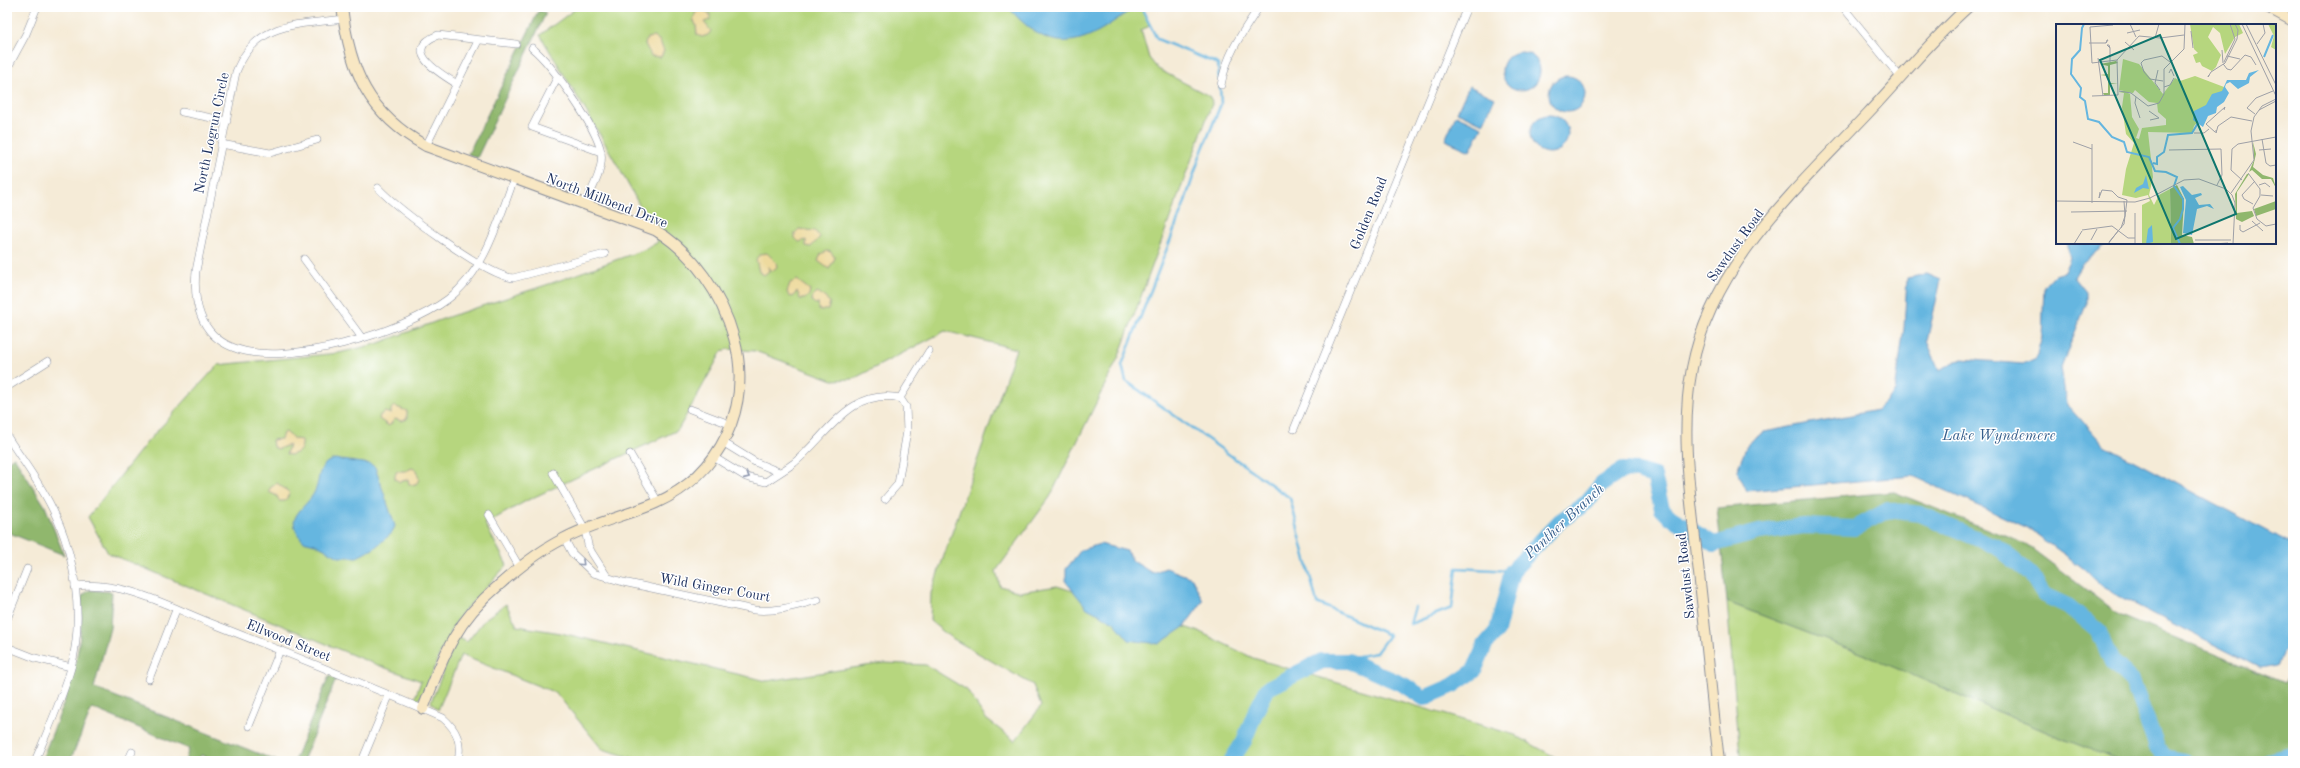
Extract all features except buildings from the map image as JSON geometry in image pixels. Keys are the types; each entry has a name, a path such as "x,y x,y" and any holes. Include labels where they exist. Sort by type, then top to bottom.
{"street":[{"path":"7,69 23,40 37,7"},
{"name":"North Millbend Drive","path":"342,7 356,73 373,102 396,127 426,146 655,230 666,236 686,253 704,278 731,328 739,363 739,396 732,425 715,458 693,478 658,502 564,538 520,568 492,592 457,629 444,654 422,709"},
{"path":"1221,84 1225,64 1231,51 1259,7"},
{"name":"Golden Road","path":"1294,429 1467,7"},
{"path":"1843,7 1901,78"},
{"name":"Sawdust Road","path":"1719,761 1690,501 1686,446 1689,389 1692,366 1700,337 1719,290 1748,247 1789,198 1968,7"},
{"path":"2267,7 2293,21"},
{"name":"North Logrun Circle","path":"344,19 284,26 273,30 254,43 247,51 236,72 221,144 196,271 195,302 205,325 220,340 231,347 246,351 305,351 344,344 362,338"},
{"path":"457,84 429,65 422,56 423,47 427,39 438,35 478,41 516,44"},
{"path":"426,146 478,41"},
{"path":"532,48 548,64 594,130 601,152 600,165 585,204"},
{"path":"557,78 532,127 601,152"},
{"path":"182,112 227,121"},
{"path":"221,144 270,152 317,140"},
{"path":"304,259 362,338 420,315 448,299 470,276 479,264 493,236 514,178"},
{"path":"378,188 396,205 479,264 504,277 513,278 605,254"},
{"path":"900,398 929,351"},
{"path":"7,386 48,361"},
{"path":"715,458 746,478 766,482 793,463 851,407 874,396 887,395 900,398 906,407 907,431 898,484 885,499"},
{"path":"690,409 732,425"},
{"path":"7,436 52,508 68,549 75,586 76,635 71,667 35,761"},
{"path":"724,443 755,462 779,472"},
{"path":"630,454 658,502"},
{"path":"553,473 585,529 588,546 608,578"},
{"path":"489,515 520,568"},
{"name":"Wild Ginger Court","path":"564,538 580,562 593,573 608,578 754,610 783,610 818,600"},
{"path":"7,618 27,569"},
{"name":"Ellwood Street","path":"75,586 91,584 125,589 280,650 443,718 452,725 458,734 461,749 458,761"},
{"path":"149,680 176,610"},
{"path":"7,647 35,658 71,667"},
{"path":"249,726 280,650"},
{"path":"362,761 389,696"},
{"path":"128,761 132,752"}],"green space":[{"path":"578,7 1141,7 1150,26 1141,30 1149,58 1158,69 1211,97 1212,104 1119,356 1050,497 996,571 1000,586 1020,592 1057,586 1200,632 1253,658 1515,735 1562,761 643,761 602,749 556,693 461,655 438,710 431,702 452,650 443,646 424,693 418,700 414,700 421,681 367,661 108,553 88,517 148,441 218,365 339,353 376,344 448,317 552,283 646,249 658,242 616,163 540,35","holes":["945,331 1016,349 931,593 930,621 950,637 1033,685 1041,706 1015,741 986,719 967,690 926,665 885,663 767,681 561,633 517,626 506,604 485,619 467,642 449,633 462,613 507,565 485,524 528,500 678,430 722,351 728,349 755,351 833,380 853,379"]},
{"path":"539,10 546,13 477,158 468,154"},
{"path":"14,457 45,506 64,555 7,532 7,462"},
{"path":"1894,492 2027,545 2118,614 2284,683 2293,668 2293,761 2120,761 2056,736 1865,655 1727,602 1717,508"},
{"path":"89,590 112,592 110,628 94,688 277,761 216,761 201,755 198,761 185,761 189,749 92,708 70,761 41,761 71,681 80,640 81,597"},
{"path":"1727,602 1865,655 2056,736 2120,761 1745,761 1740,755"},
{"path":"329,676 336,679 303,761 294,761"}],"sand":[{"path":"702,9 710,14 710,20 704,22 711,31 708,35 702,37 697,35 696,25 693,19 696,12"},
{"path":"653,37 659,40 664,51 661,57 651,56 645,44 647,38"},
{"path":"799,229 815,231 820,237 811,247 806,246 806,240 799,242 795,238 795,233"},
{"path":"827,251 831,252 835,258 829,269 818,261 821,254"},
{"path":"767,253 776,262 777,267 772,271 768,266 769,271 764,275 759,272 756,259 760,254"},
{"path":"797,280 810,290 809,295 805,299 800,299 797,291 793,297 789,296 787,292 790,283"},
{"path":"818,292 830,302 828,310 819,310 818,303 815,304 812,301 813,295"},
{"path":"394,406 407,411 407,419 402,421 395,419 389,426 379,419 380,415 385,412 391,414 391,409"},
{"path":"286,432 294,439 302,440 301,449 290,455 286,454 289,445 278,449 273,447 272,440 281,439 283,433"},
{"path":"412,468 416,470 419,479 416,485 409,484 408,479 400,482 395,479 397,471 406,471"},
{"path":"277,483 290,493 285,501 279,501 277,496 269,492 270,488"}],"water":[{"path":"1008,7 1141,7 1126,13 1089,36 1076,40 1064,41 1052,40 1041,35 1019,19"},
{"path":"1521,52 1531,55 1537,61 1540,71 1537,81 1531,87 1521,90 1511,87 1505,81 1502,71 1505,61 1511,55"},
{"path":"1571,76 1580,81 1584,87 1584,101 1580,107 1571,112 1563,112 1554,107 1550,101 1549,90 1554,81 1560,77"},
{"path":"1469,86 1495,98 1483,124 1457,112"},
{"path":"1456,115 1482,127 1470,151 1445,140"},
{"path":"1549,115 1562,121 1568,134 1562,147 1549,153 1536,147 1530,134 1536,121"},
{"name":"Lake Wyndemere","path":"2066,244 2107,244 2082,264 2074,277 2086,292 2086,305 2061,367 2066,403 2104,445 2293,545 2293,631 2277,665 2260,668 2105,589 2083,568 2028,528 1913,476 1747,491 1737,470 1748,443 1764,432 1877,410 1895,392 1904,328 1907,278 1927,274 1941,280 1927,341 1939,370 1962,359 2023,364 2036,358 2042,337 2044,286 2054,275 2064,272 2070,258"},
{"path":"335,459 370,464 375,467 395,526 392,533 373,549 357,557 339,557 315,544 303,541 294,525 297,514 315,491 322,468 329,461"},
{"path":"1100,544 1127,551 1133,561 1152,573 1166,568 1192,578 1203,601 1184,627 1159,644 1129,640 1114,622 1087,608 1066,582 1066,569 1081,550"}],"waterway":[{"path":"1141,7 1157,39 1218,64 1219,79"},
{"path":"1220,86 1221,104 1122,365 1126,381 1290,498 1317,603 1389,635 1376,653 1359,656 1361,666"},
{"name":"Panther Branch","path":"1231,761 1244,741 1255,713 1268,688 1322,661 1348,661 1404,685 1424,698 1452,686 1474,671 1485,645 1497,631 1512,571 1560,521 1586,503 1602,484 1623,470 1638,471 1654,476 1662,509 1670,517 1714,544 1759,532 1804,526 1855,528 1888,510 1920,514 1997,547 2030,573 2044,595 2068,606 2099,632 2112,662 2132,681 2157,747 2165,757 2184,761"},
{"path":"1415,607 1410,624 1452,608 1457,568 1512,571"},
{"name":"Panther Branch","path":"2268,761 2293,755"}]}
